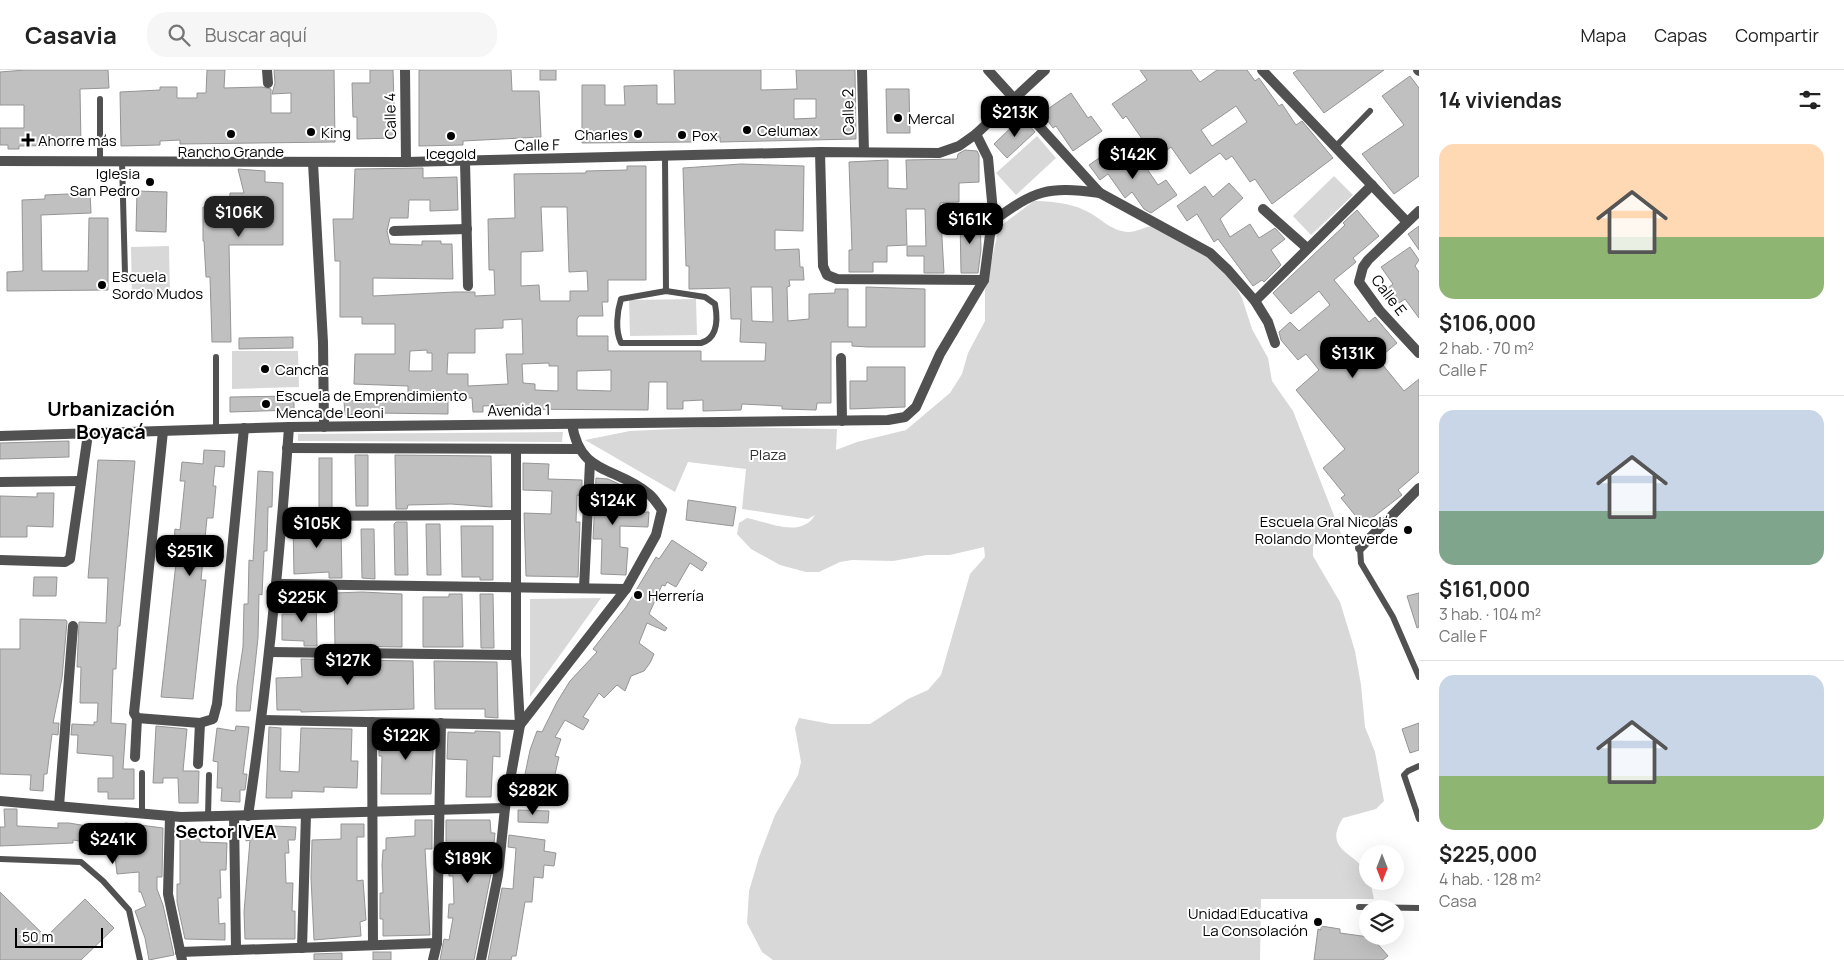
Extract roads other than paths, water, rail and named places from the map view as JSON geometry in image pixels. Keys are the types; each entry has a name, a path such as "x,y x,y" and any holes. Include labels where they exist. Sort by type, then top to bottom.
{"street":[{"path":"268,70 268,83"},
{"name":"Calle 4","path":"405,70 406,162"},
{"name":"Calle 2","path":"862,70 864,152"},
{"path":"988,70 1100,193 1210,253 1255,301 1268,322 1275,343"},
{"name":"Calle F","path":"0,161 406,162 820,152 938,153 958,146 976,134 1045,70"},
{"path":"1262,70 1407,222"},
{"path":"820,152 823,266 827,275 837,279 984,280 993,221 988,158 976,134"},
{"path":"466,161 468,286"},
{"path":"313,162 322,342 324,427"},
{"path":"1255,301 1306,248 1372,185"},
{"path":"993,221 1024,199 1051,189 1100,193"},
{"path":"1263,209 1306,248"},
{"name":"Calle E","path":"1419,211 1362,267 1359,282 1380,311 1419,353"},
{"path":"394,231 467,229"},
{"name":"Avenida 1","path":"0,436 289,427 888,420 905,417 916,406 940,354 984,280"},
{"path":"841,358 842,421"},
{"path":"520,725 626,588 656,535 662,510 650,494 590,462 578,449 572,424"},
{"path":"248,816 262,720 278,584 289,427"},
{"path":"137,718 200,723 213,719 217,704 244,428"},
{"path":"134,757 137,718 134,713 162,431"},
{"path":"0,560 65,562 70,559 88,434"},
{"path":"287,448 578,449"},
{"path":"481,960 498,875 505,808 520,725 516,655 516,450"},
{"path":"584,588 590,462"},
{"path":"0,482 81,481"},
{"path":"1360,548 1419,488"},
{"path":"283,516 516,515"},
{"path":"278,584 626,588"},
{"path":"59,806 73,626"},
{"path":"270,652 516,655"},
{"path":"262,720 520,725"},
{"path":"372,722 373,945"},
{"path":"198,764 200,723"},
{"path":"433,960 438,943 441,723"},
{"path":"0,801 142,814 208,817 505,808"},
{"path":"302,948 306,814"},
{"path":"170,816 168,894 181,956 236,950 438,943"},
{"path":"234,816 236,950"}],"lane":[{"path":"100,99 100,161"},
{"path":"1335,147 1370,111"},
{"path":"665,156 666,291"},
{"path":"122,161 124,274"},
{"path":"666,291 705,297 715,304 717,316 714,334 709,341 692,344 622,343 619,338 617,312 622,299 666,291"},
{"path":"216,357 216,429"},
{"path":"1360,548 1361,563 1393,617 1419,677"},
{"path":"1419,766 1404,775 1419,819"},
{"path":"142,772 142,814"},
{"path":"208,817 209,775"},
{"path":"0,859 81,862 103,881 129,910 140,960"},
{"path":"1404,908 1419,908"}],"place":[{"name":"Mercal","path":"898,118"},
{"name":"Celumax","path":"747,130"},
{"name":"King","path":"311,132"},
{"name":"Rancho Grande","path":"231,134"},
{"name":"Charles","path":"638,134"},
{"name":"Pox","path":"682,135"},
{"name":"Icegold","path":"451,136"},
{"name":"Ahorre más","path":"28,140"},
{"name":"Iglesia San Pedro","path":"150,182"},
{"name":"Escuela Sordo Mudos","path":"102,285"},
{"name":"Cancha","path":"265,369"},
{"name":"Escuela de Emprendimiento Menca de Leoni","path":"266,404"},
{"name":"Escuela Gral Nicolás Rolando Monteverde","path":"1408,530"},
{"name":"Herrería","path":"638,595"},
{"name":"Unidad Educativa La Consolación","path":"1318,922"}],"district":[{"name":"Urbanización Boyacá","path":"111,420"},
{"name":"Sector IVEA","path":"226,831"}],"park label":[{"name":"Plaza","path":"768,454"}]}
